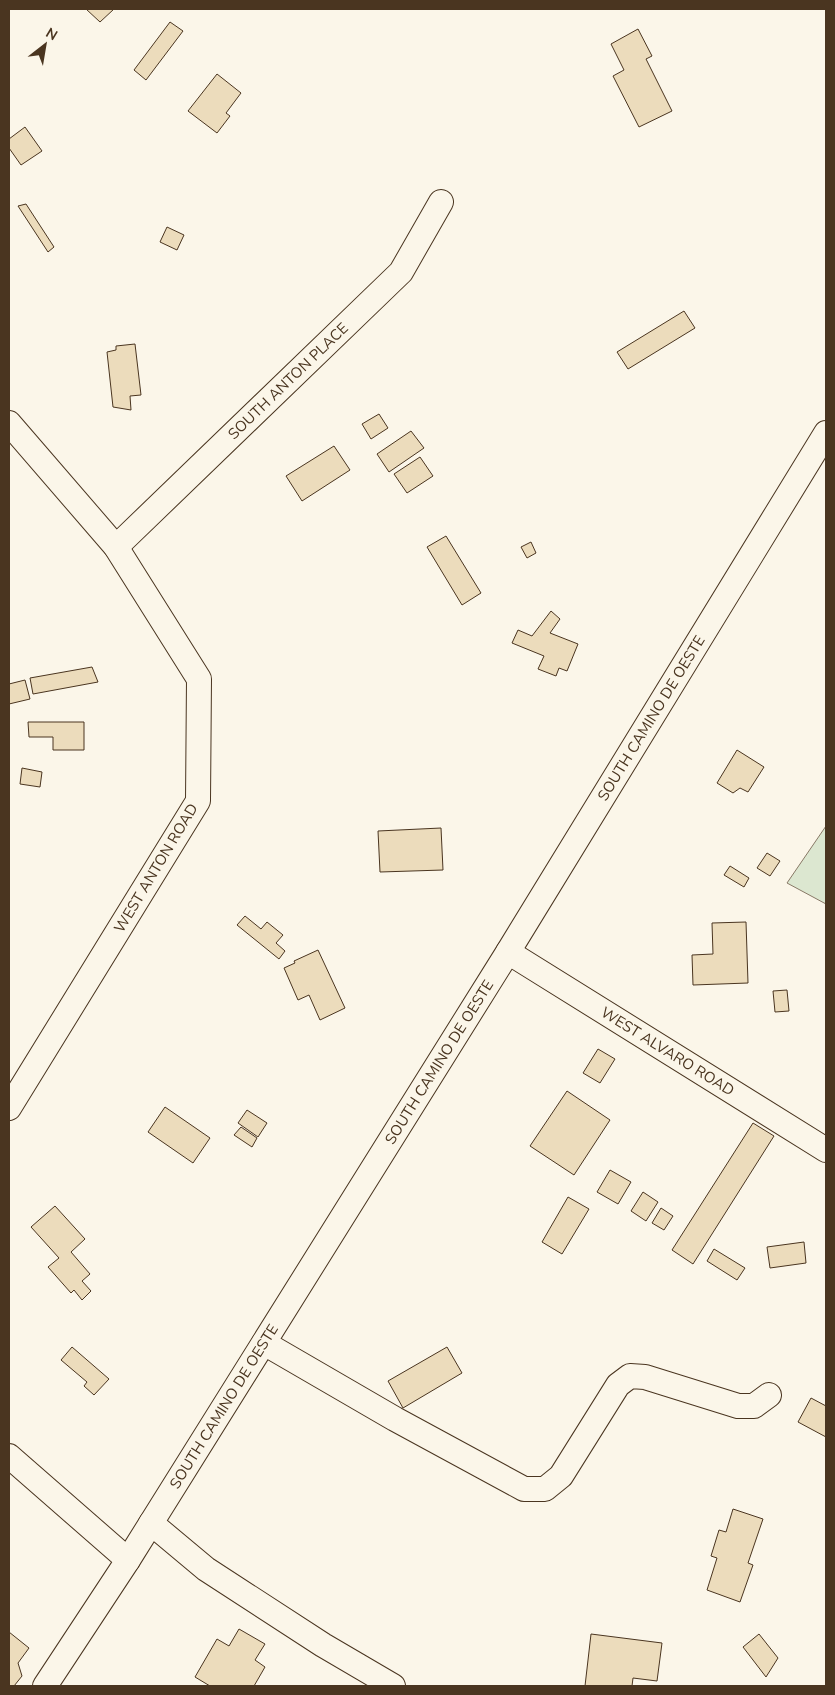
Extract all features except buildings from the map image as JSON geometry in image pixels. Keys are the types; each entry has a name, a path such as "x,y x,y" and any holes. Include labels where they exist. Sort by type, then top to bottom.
{"street":[{"name":"SOUTH ANTON PLACE","path":"116,546 401,272 441,202"},
{"name":"WEST ANTON ROAD","path":"9,423 116,546 199,679 198,801 9,1108"},
{"name":"SOUTH CAMINO DE OESTE","path":"45,1686 128,1560 508,952 826,433"},
{"name":"WEST ALVARO ROAD","path":"508,952 826,1150"},
{"path":"264,1343 395,1419 524,1489 545,1489 561,1476 618,1385 630,1376 645,1377 738,1406 754,1406 769,1396"},
{"path":"9,1456 128,1560"},
{"path":"151,1523 206,1569 323,1645 392,1686"}],"green space":[{"path":"826,826 826,904 787,883"}]}
